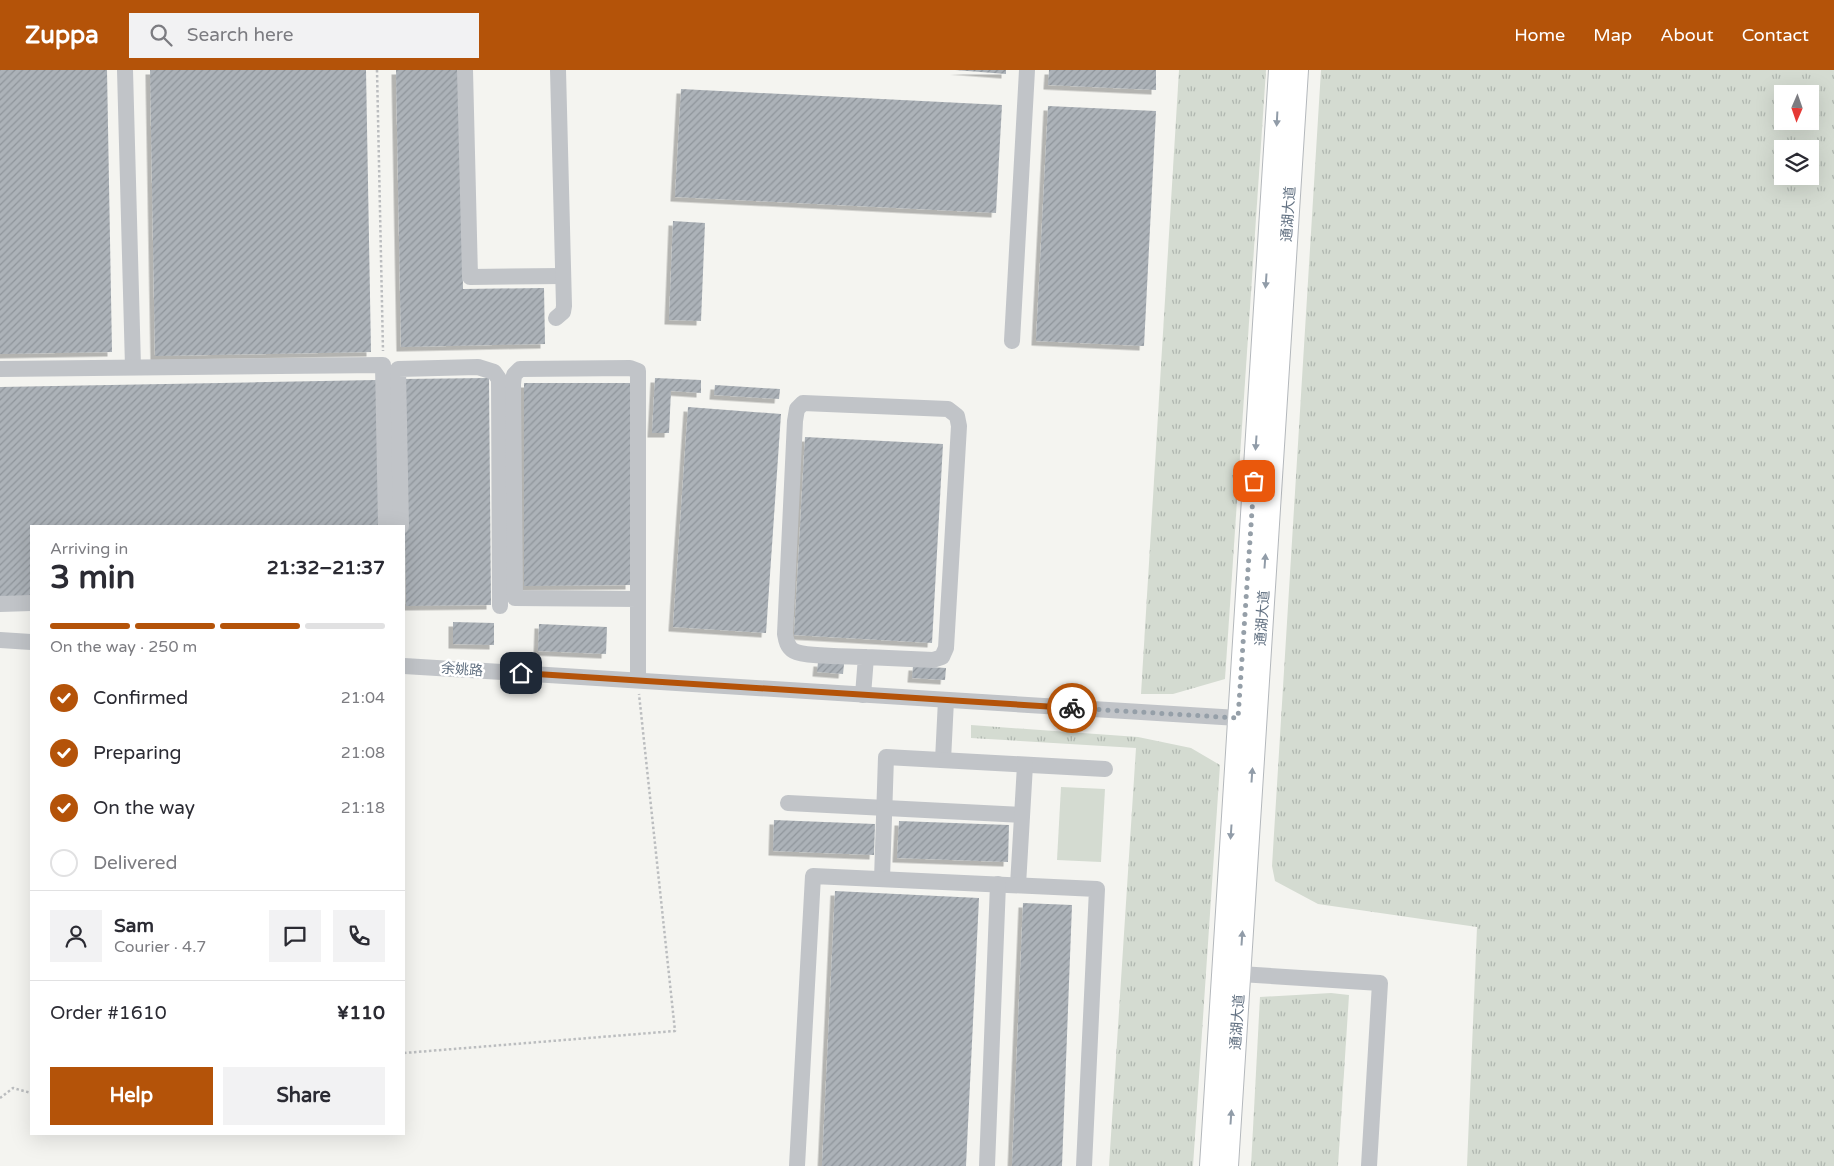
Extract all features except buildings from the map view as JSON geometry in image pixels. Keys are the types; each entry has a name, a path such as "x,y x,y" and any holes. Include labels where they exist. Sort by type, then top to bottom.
{"main road":[{"name":"通湖大道","path":"1210,1166 1279,70"},
{"name":"通湖大道","path":"1228,1166 1298,70"}],"street":[{"path":"125,70 133,367"},
{"path":"465,70 470,277 563,276"},
{"path":"556,318 562,312 564,306 558,70"},
{"path":"1012,341 1027,70"},
{"path":"0,369 383,365 386,525"},
{"path":"401,525 398,369 478,367 494,372 499,380 500,606"},
{"path":"638,599 515,598 513,384 514,375 520,369 630,368 638,371 638,599 638,680"},
{"path":"804,403 948,409 957,416 960,426 946,648 942,657 933,660 866,657 805,654 794,651 787,644 785,634 795,421 797,410 804,403"},
{"path":"0,604 30,603"},
{"path":"0,640 30,642"},
{"path":"863,694 866,657"},
{"name":"余姚路","path":"405,666 1238,718"},
{"path":"943,760 946,700"},
{"path":"882,879 886,757 1105,769"},
{"path":"1018,885 1025,765"},
{"path":"788,803 1022,815"},
{"path":"798,1166 813,876 1097,889 1084,1166"},
{"path":"987,1166 998,884"},
{"path":"1240,974 1380,983 1369,1166"}],"path":[{"path":"377,70 383,365"},
{"path":"405,1053 675,1031 638,680"},
{"path":"0,1098 13,1088 30,1093"}],"green space":[{"path":"1179,70 1266,70 1225,679 1173,694 1141,694"},
{"path":"1321,70 1834,70 1834,1166 1467,1166 1477,927 1318,904 1275,881 1272,866"},
{"path":"971,725 1138,737 1191,748 1220,765 1193,1166 1109,1166 1136,748 971,738"},
{"path":"1061,787 1105,789 1101,862 1057,860"},
{"path":"1331,993 1349,995 1338,1166 1251,1166 1260,997"}],"way so far":[{"path":"1072,708 1238,718 1254,481"}],"route":[{"path":"521,673 1072,708"}]}
